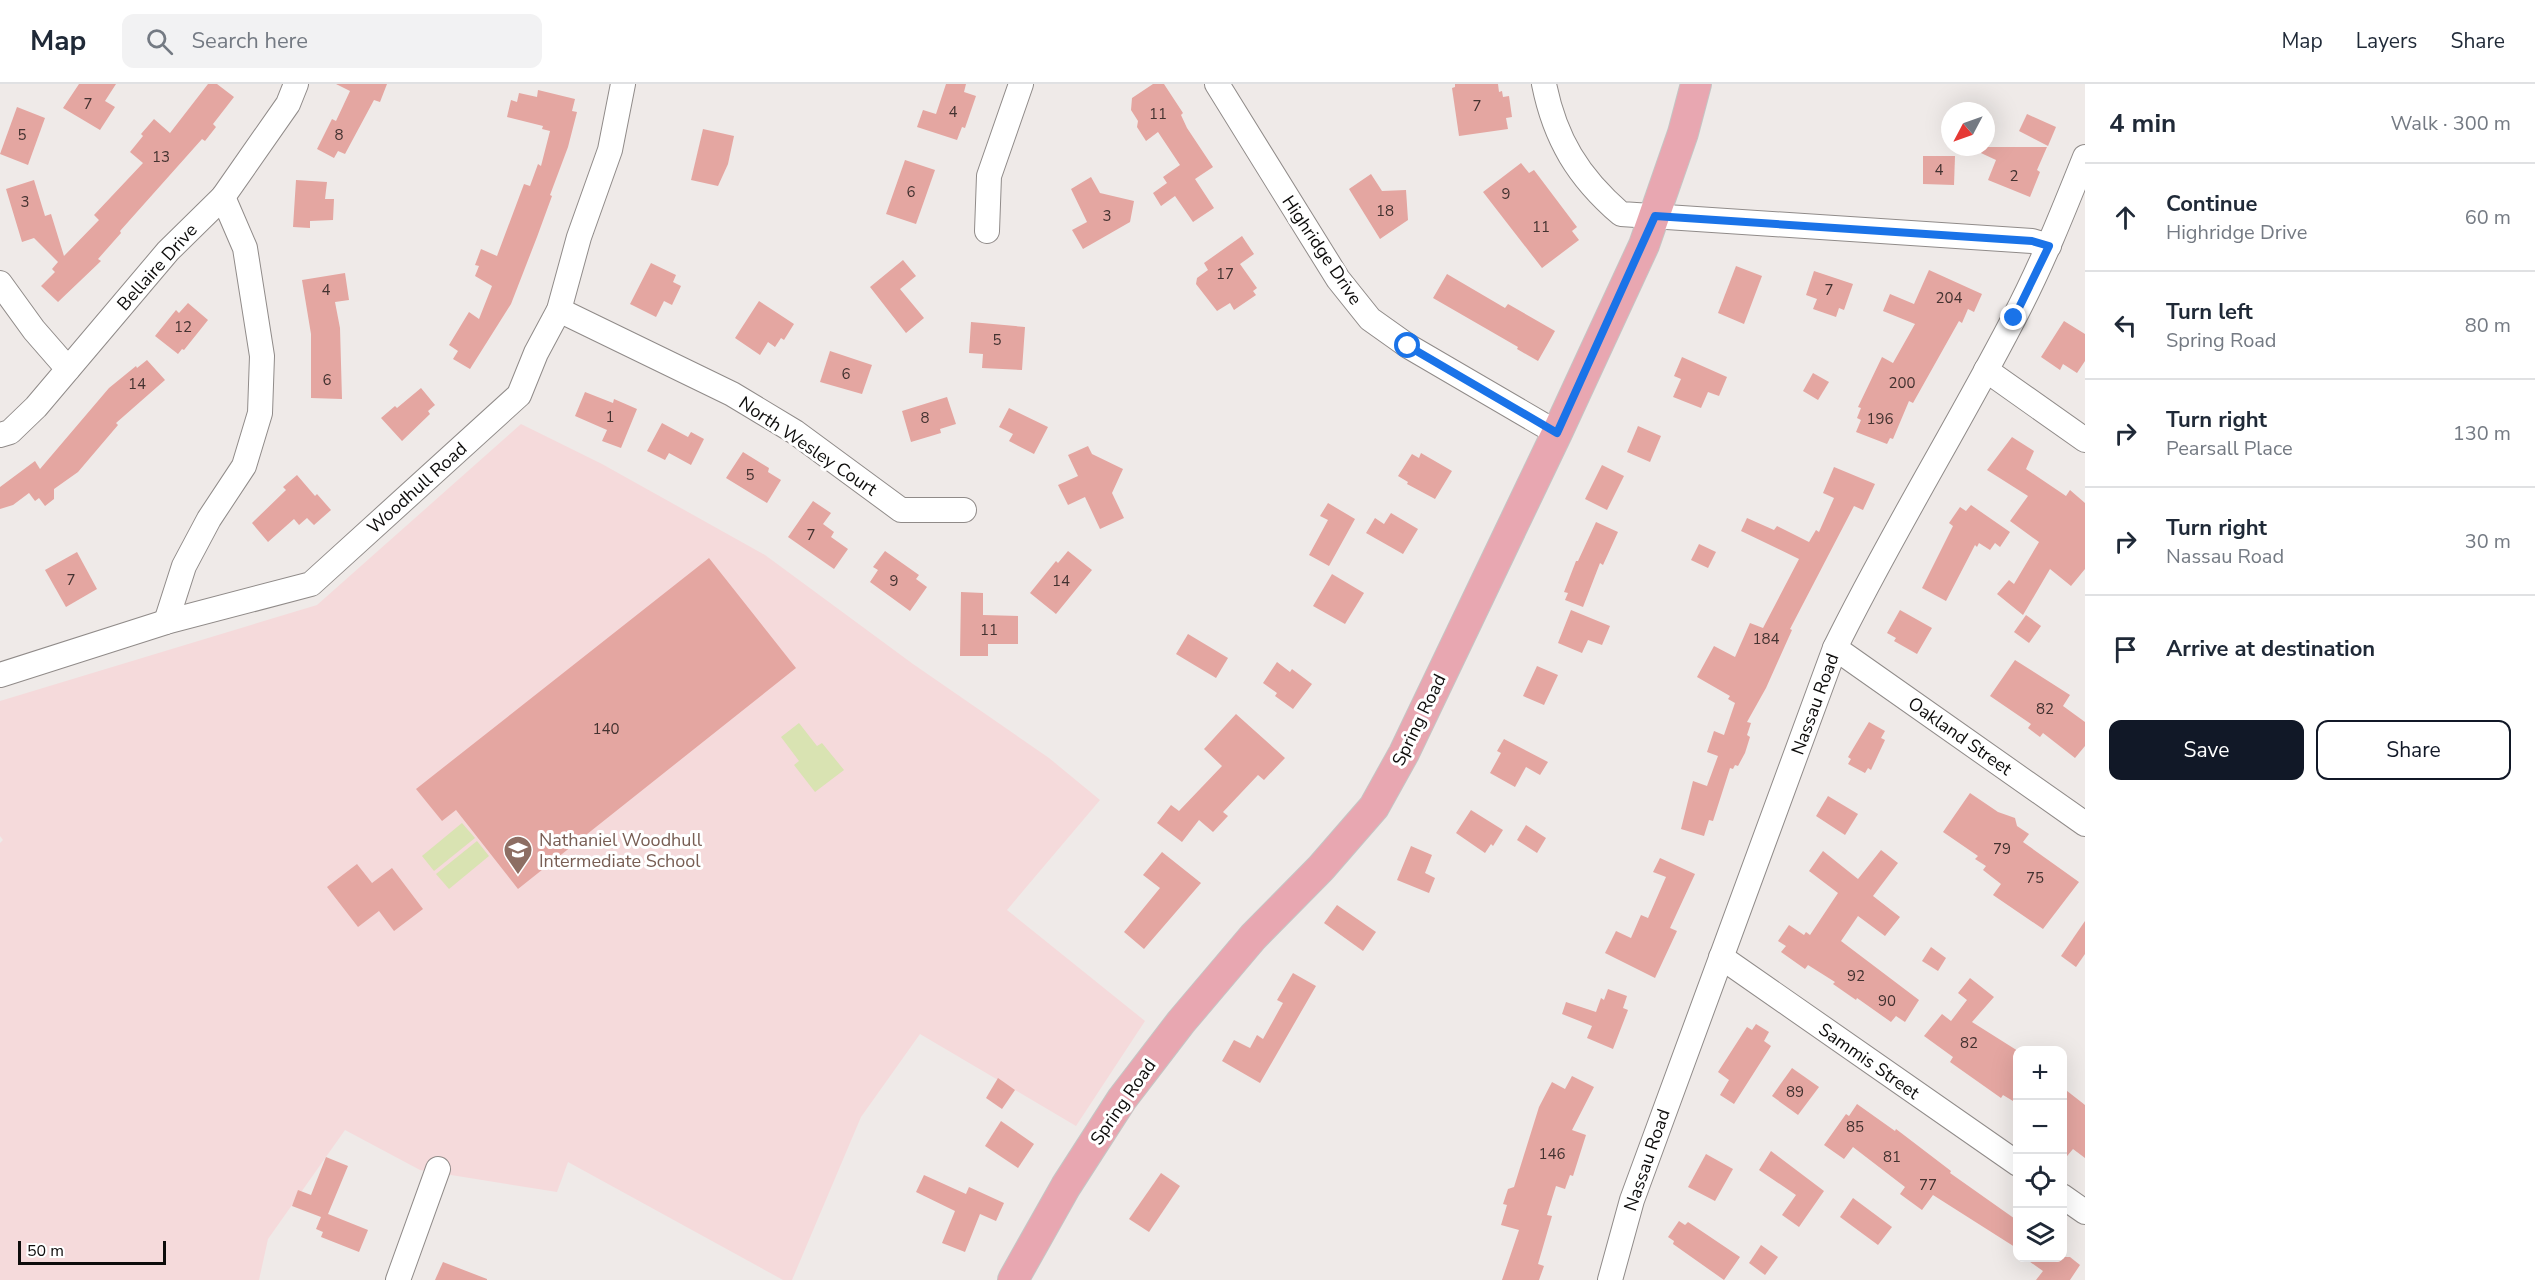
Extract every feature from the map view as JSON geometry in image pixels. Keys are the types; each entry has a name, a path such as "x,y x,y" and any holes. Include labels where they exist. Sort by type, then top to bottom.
{"main road":[{"name":"Spring Road","path":"1013,1280 1066,1186 1122,1099 1181,1022 1253,937 1321,868 1374,807 1404,753 1557,433 1655,216 1683,133 1696,84"}],"street":[{"name":"Bellaire Drive","path":"0,435 10,432 36,407 168,251 223,197 288,105 296,84"},
{"name":"Woodhull Road","path":"0,675 166,622 311,584 519,395 536,353 560,310 579,237 610,150 623,84"},
{"path":"987,231 989,176 1021,84"},
{"name":"Highridge Drive","path":"1217,84 1338,279 1370,319 1408,346 1557,433"},
{"path":"1544,84 1560,136 1576,167 1598,194 1621,214 2032,241 2049,246"},
{"name":"Nassau Road","path":"1618,1276 1632,1200 1835,648 1868,581 1986,370 2049,246 2085,157"},
{"path":"166,622 184,566 209,519 244,466 260,413 262,356 245,248 223,197"},
{"path":"0,283 34,330 68,369"},
{"name":"North Wesley Court","path":"560,310 732,394 795,432 901,510 964,510"},
{"path":"1986,370 2085,440"},
{"name":"Oakland Street","path":"1835,648 2085,824"},
{"name":"Sammis Street","path":"1721,957 2013,1161"},
{"path":"398,1280 438,1169"},
{"path":"2067,1199 2085,1212"}],"shaded area":[{"name":"Nathaniel Woodhull Intermediate School","path":"521,424 602,464 765,555 913,664 1049,758 1100,800 1007,910 1145,1021 1076,1126 920,1034 861,1117 792,1280 783,1280 568,1162 557,1192 420,1170 345,1130 268,1239 259,1280 0,1280 0,843 3,840 0,836 0,701 317,605"}],"green space":[{"path":"799,723 817,746 822,743 844,770 815,792 794,765 799,761 781,737"},
{"path":"462,823 475,838 434,871 422,856"},
{"path":"477,841 489,856 449,889 436,874"}],"building":[{"path":"79,84 116,84 105,101 115,107 100,130 63,108"},
{"path":"208,84 217,84 234,97 213,124 216,127 205,141 202,139 120,231 121,233 98,259 101,261 58,302 41,286 55,272 52,269 58,262 34,238 22,242 6,189 34,180 45,216 51,214 64,256 99,220 94,215 143,163 130,152 143,136 141,134 154,119 170,133"},
{"path":"336,84 387,84 380,102 374,100 345,154 338,151 334,158 317,149 332,119 336,121 350,91"},
{"path":"946,84 966,84 964,92 976,96 965,128 962,127 957,140 917,127 923,110 936,114"},
{"path":"1153,84 1164,84 1183,113 1181,115 1187,128 1213,167 1195,179 1214,208 1193,222 1175,196 1161,206 1153,193 1167,183 1163,177 1180,165 1158,132 1146,141 1137,127 1138,121 1131,110 1132,98"},
{"path":"1455,84 1498,84 1499,92 1502,91 1503,97 1509,96 1512,117 1506,118 1508,129 1459,136 1452,88"},
{"path":"538,90 575,99 572,111 577,112 568,147 550,195 552,196 511,304 470,369 453,359 458,351 449,345 469,312 479,319 492,286 475,276 479,266 475,265 481,249 497,256 524,184 530,186 538,164 541,166 550,131 542,129 543,126 507,117 511,100 517,102 519,93 537,97"},
{"path":"17,107 45,118 28,165 0,154"},
{"path":"2027,114 2056,127 2048,146 2019,131"},
{"path":"703,129 734,136 728,164 718,186 691,180"},
{"path":"1995,147 2047,147 2037,170 2040,172 2030,197 1988,180 1996,160 1987,156 1995,156"},
{"path":"1923,156 1955,156 1954,185 1923,184"},
{"path":"905,160 935,170 916,224 886,214"},
{"path":"1521,163 1529,173 1534,170 1577,227 1572,231 1579,240 1542,268 1483,192"},
{"path":"1371,174 1382,191 1406,190 1408,220 1380,239 1349,189"},
{"path":"1091,177 1100,193 1134,201 1130,222 1083,249 1072,230 1087,222 1071,189"},
{"path":"296,180 327,182 325,199 334,199 333,220 310,221 310,228 293,227"},
{"path":"1242,236 1254,254 1240,264 1257,288 1253,291 1256,295 1234,310 1230,303 1217,311 1196,284 1197,278 1208,270 1204,263"},
{"path":"903,260 916,276 900,289 924,318 906,333 870,287"},
{"path":"651,263 676,275 673,282 681,286 672,305 664,301 656,317 630,304"},
{"path":"1736,266 1762,276 1744,324 1718,313"},
{"path":"1929,270 1982,294 1974,312 1968,309 1962,323 1959,321 1913,403 1909,401 1893,439 1890,438 1887,444 1856,432 1861,420 1857,418 1861,408 1858,407 1882,357 1893,363 1915,324 1883,311 1890,294 1914,304"},
{"path":"1814,271 1853,284 1844,310 1839,308 1836,317 1813,309 1817,299 1806,295"},
{"path":"345,273 349,300 335,302 340,328 342,399 311,398 311,334 302,280"},
{"path":"1447,274 1505,308 1508,304 1555,331 1538,361 1433,298"},
{"path":"759,301 794,324 784,340 781,338 775,347 768,342 760,355 735,338"},
{"path":"188,303 208,320 184,350 182,349 178,354 155,336 176,310 179,313"},
{"path":"2064,321 2085,334 2085,361 2077,373 2063,364 2060,370 2041,357"},
{"path":"971,322 1025,327 1022,370 982,368 983,354 969,353"},
{"path":"830,351 872,365 862,394 820,382"},
{"path":"1682,357 1727,377 1719,396 1708,392 1701,408 1673,397 1681,379 1674,376"},
{"path":"147,360 165,380 116,423 118,425 78,472 54,489 54,499 45,506 39,498 35,501 29,493 13,505 0,509 0,487 35,461 40,469 109,388"},
{"path":"1813,373 1829,382 1818,400 1803,391"},
{"path":"421,388 435,405 428,411 430,414 402,441 381,418"},
{"path":"585,392 613,403 614,399 637,409 621,448 602,441 607,430 575,416"},
{"path":"947,397 956,424 940,429 941,433 911,442 902,411"},
{"path":"1009,408 1048,427 1034,454 1009,441 1013,434 999,427"},
{"path":"662,423 688,437 691,432 704,439 691,465 669,453 665,460 647,451"},
{"path":"1638,426 1661,436 1650,462 1627,452"},
{"path":"2012,437 2034,451 2026,469 2066,496 2070,490 2085,503 2085,569 2071,586 2050,569 2023,615 1997,594 2009,580 2014,584 2039,542 2010,521 2028,496 1987,470"},
{"path":"1088,446 1092,454 1123,469 1112,493 1124,518 1100,529 1085,497 1068,505 1058,485 1078,476 1068,455"},
{"path":"743,452 769,468 768,472 781,480 767,503 726,478"},
{"path":"1421,453 1452,471 1435,499 1407,484 1408,482 1398,476 1412,454 1419,458"},
{"path":"1602,465 1624,476 1607,510 1585,499"},
{"path":"1834,467 1875,484 1863,510 1854,506 1790,629 1792,630 1766,688 1747,722 1751,723 1745,753 1738,766 1730,768 1713,821 1709,820 1704,836 1681,829 1693,781 1707,786 1718,756 1707,752 1714,731 1724,735 1735,703 1728,699 1730,696 1697,677 1714,646 1735,657 1750,623 1763,628 1799,559 1741,531 1747,518 1774,530 1777,526 1809,542 1816,530 1819,532 1834,498 1823,493"},
{"path":"297,475 331,510 314,525 307,518 299,525 294,519 268,542 252,523 286,490 283,487"},
{"path":"813,501 831,513 823,524 834,532 831,537 848,549 834,569 788,537"},
{"path":"1328,503 1355,519 1329,566 1309,555 1328,520 1320,516"},
{"path":"1971,505 2010,532 2000,547 1995,543 1990,550 1979,543 1977,547 1975,545 1946,601 1922,588 1953,526 1949,523 1960,507 1966,511"},
{"path":"1391,513 1418,529 1403,554 1366,533 1375,518 1384,524"},
{"path":"1596,522 1618,532 1603,565 1600,563 1583,607 1565,600 1568,593 1564,592 1576,561"},
{"path":"1699,544 1716,552 1708,568 1691,560"},
{"path":"885,551 919,575 916,579 927,587 910,611 870,582 878,570 873,567"},
{"path":"1068,551 1092,570 1056,614 1030,593 1056,561 1058,563"},
{"path":"77,552 97,589 66,607 45,570"},
{"path":"709,558 796,668 518,889 456,810 442,821 416,789"},
{"path":"1332,574 1364,593 1345,624 1313,606"},
{"path":"961,592 983,593 983,615 1018,616 1018,644 988,644 988,656 960,656"},
{"path":"1571,610 1610,626 1602,645 1588,640 1582,653 1558,643"},
{"path":"1900,610 1932,628 1917,654 1894,641 1896,638 1887,633"},
{"path":"2026,615 2041,626 2029,643 2014,632"},
{"path":"1188,634 1228,658 1216,678 1176,654"},
{"path":"2015,660 2070,695 2063,706 2085,722 2085,746 2075,758 2043,733 2040,737 2028,728 2031,724 1990,696"},
{"path":"1277,662 1290,672 1292,669 1312,684 1293,709 1275,696 1277,693 1263,683"},
{"path":"1537,666 1558,675 1544,705 1523,696"},
{"path":"1236,714 1285,758 1264,780 1258,775 1223,812 1228,816 1213,832 1199,820 1182,842 1157,823 1171,805 1179,811 1222,766 1204,749"},
{"path":"1869,722 1885,731 1881,738 1885,740 1871,770 1868,768 1865,773 1848,764 1851,759 1848,757"},
{"path":"1504,739 1548,762 1540,775 1526,767 1515,787 1490,773 1501,753 1497,751"},
{"path":"1970,793 1998,812 2015,818 2017,826 2029,834 2023,842 2079,882 2043,929 1993,895 2001,884 1983,870 1986,866 1975,859 1978,856 1943,832"},
{"path":"1828,796 1858,814 1845,835 1816,816"},
{"path":"1471,810 1503,830 1493,846 1491,844 1485,853 1456,833"},
{"path":"1526,825 1546,838 1537,853 1517,840"},
{"path":"1411,846 1432,855 1425,873 1435,878 1429,893 1397,880"},
{"path":"1881,850 1898,863 1873,896 1900,917 1885,936 1858,916 1841,941 1919,1000 1905,1022 1896,1016 1891,1022 1808,965 1805,969 1781,952 1786,946 1778,941 1789,925 1804,935 1806,932 1810,935 1838,893 1809,871 1823,851 1858,879"},
{"path":"1162,852 1201,883 1144,949 1124,932 1160,888 1143,875"},
{"path":"1660,858 1695,874 1670,928 1677,931 1655,978 1605,953 1616,931 1631,938 1641,915 1648,918 1666,877 1653,872"},
{"path":"357,864 372,883 392,868 423,909 394,931 379,911 358,927 327,887"},
{"path":"1337,905 1376,932 1363,951 1324,923"},
{"path":"2085,921 2085,954 2076,967 2061,956"},
{"path":"1931,947 1946,958 1938,971 1922,961"},
{"path":"1293,973 1316,986 1260,1083 1222,1061 1234,1040 1250,1048 1257,1035 1263,1039 1283,1003 1277,1000"},
{"path":"1970,978 1994,997 1972,1022 2013,1048 2013,1101 2003,1095 2001,1098 1950,1062 1953,1057 1924,1036 1942,1014 1951,1021 1967,1000 1958,993"},
{"path":"1608,989 1627,996 1623,1008 1628,1010 1613,1049 1587,1038 1592,1026 1562,1014 1566,1002 1596,1012 1601,998 1604,1000"},
{"path":"1756,1024 1769,1032 1764,1041 1771,1046 1734,1104 1720,1095 1729,1080 1718,1072 1747,1027 1752,1030"},
{"path":"1792,1068 1819,1087 1798,1115 1772,1096"},
{"path":"1572,1076 1594,1087 1572,1130 1586,1135 1573,1176 1570,1175 1565,1189 1556,1186 1547,1215 1552,1216 1538,1264 1544,1266 1539,1280 1502,1280 1519,1230 1501,1225 1507,1205 1503,1204 1508,1189 1514,1187 1539,1107 1552,1082 1565,1089"},
{"path":"998,1078 1015,1090 1002,1109 986,1098"},
{"path":"2067,1091 2085,1105 2085,1158 2073,1149 2067,1156"},
{"path":"1857,1104 1895,1131 1896,1129 1951,1171 1950,1173 2013,1217 2013,1246 1933,1195 1922,1210 1900,1194 1905,1187 1853,1147 1844,1159 1824,1145 1846,1114 1849,1116"},
{"path":"1001,1121 1034,1144 1018,1168 985,1146"},
{"path":"1771,1151 1824,1191 1799,1227 1782,1215 1796,1195 1759,1170"},
{"path":"1706,1154 1733,1169 1715,1201 1688,1187"},
{"path":"326,1157 348,1166 328,1214 368,1230 359,1252 321,1237 323,1232 316,1229 321,1217 292,1206 298,1190 311,1195"},
{"path":"1161,1173 1180,1186 1149,1232 1129,1219"},
{"path":"924,1175 966,1194 969,1187 1004,1203 996,1221 980,1214 965,1252 942,1243 955,1211 916,1192"},
{"path":"1853,1198 1892,1227 1878,1245 1840,1217"},
{"path":"1679,1221 1685,1225 1688,1222 1740,1257 1724,1280 1673,1244 1674,1241 1668,1237"},
{"path":"1761,1245 1778,1257 1765,1275 1749,1263"},
{"path":"2067,1257 2070,1257 2080,1265 2070,1280 2036,1280 2043,1271 2030,1262 2067,1262"},
{"path":"443,1262 487,1279 487,1280 435,1280"}],"place":[{"name":"Nathaniel Woodhull Intermediate School","path":"518,876"}],"route":[{"path":"1408,346 1557,433 1644,245 1655,216 2032,241 2049,246 2014,318"}]}
